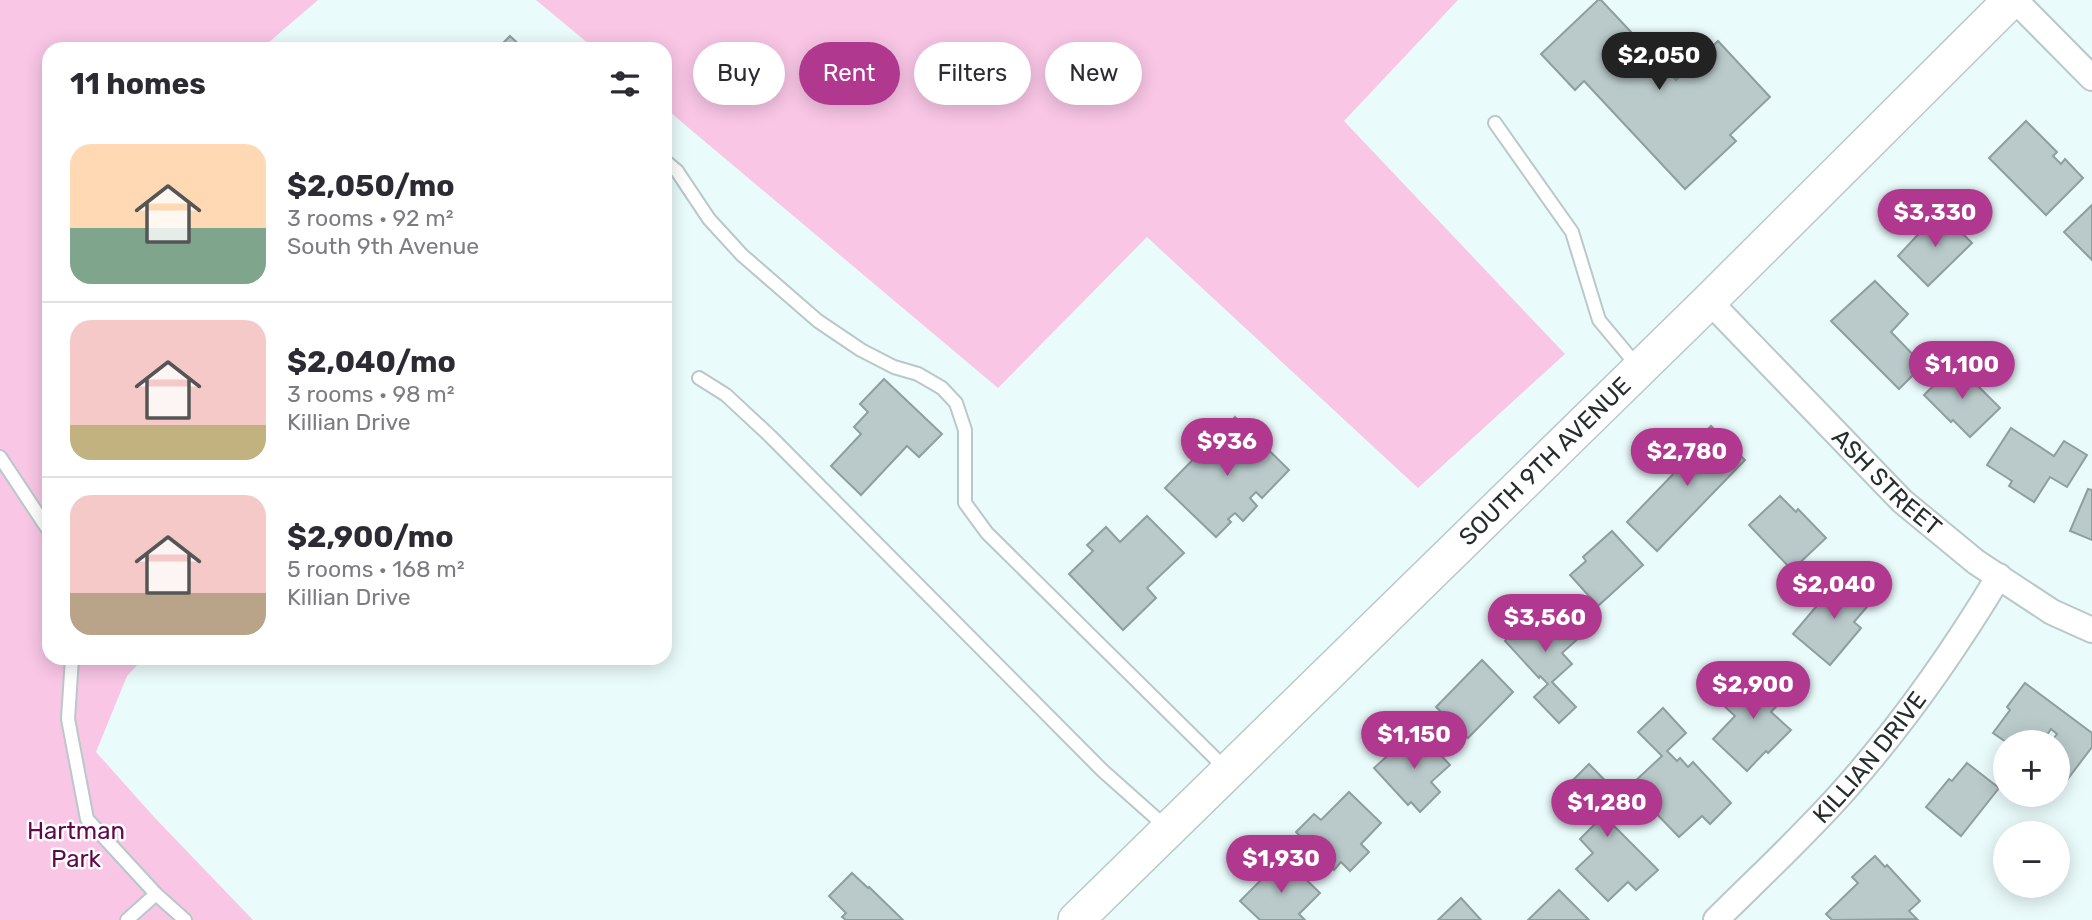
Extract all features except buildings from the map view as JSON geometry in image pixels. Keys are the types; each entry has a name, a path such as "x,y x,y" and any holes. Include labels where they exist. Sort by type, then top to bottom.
{"street":[{"path":"2013,0 2092,78"},
{"name":"SOUTH 9TH AVENUE","path":"1076,920 2013,0"},
{"name":"ASH STREET","path":"1709,300 1902,501 1954,546 2052,612 2092,630"},
{"name":"KILLIAN DRIVE","path":"1716,920 1806,831 1884,743 1947,658 1999,576"}],"lane":[{"path":"1494,123 1572,232 1599,320 1639,369"},
{"path":"672,167 709,219 742,255 818,321 861,350 894,367 918,374 942,388 956,403 965,430 965,503 972,515 987,533 1228,771"},
{"path":"699,378 726,395 761,428 856,520 933,602 1103,771 1169,829"},
{"path":"0,457 42,520"},
{"path":"72,665 68,719 87,819 156,894 185,920"},
{"path":"127,920 156,894"}],"green space":[{"name":"Hartman Park","path":"0,0 318,0 269,42 42,42 42,665 137,665 127,676 96,752 253,920 0,920"},
{"path":"536,0 1458,0 1344,121 1565,354 1418,488 1147,237 998,388 672,114 672,42 587,42"}]}
